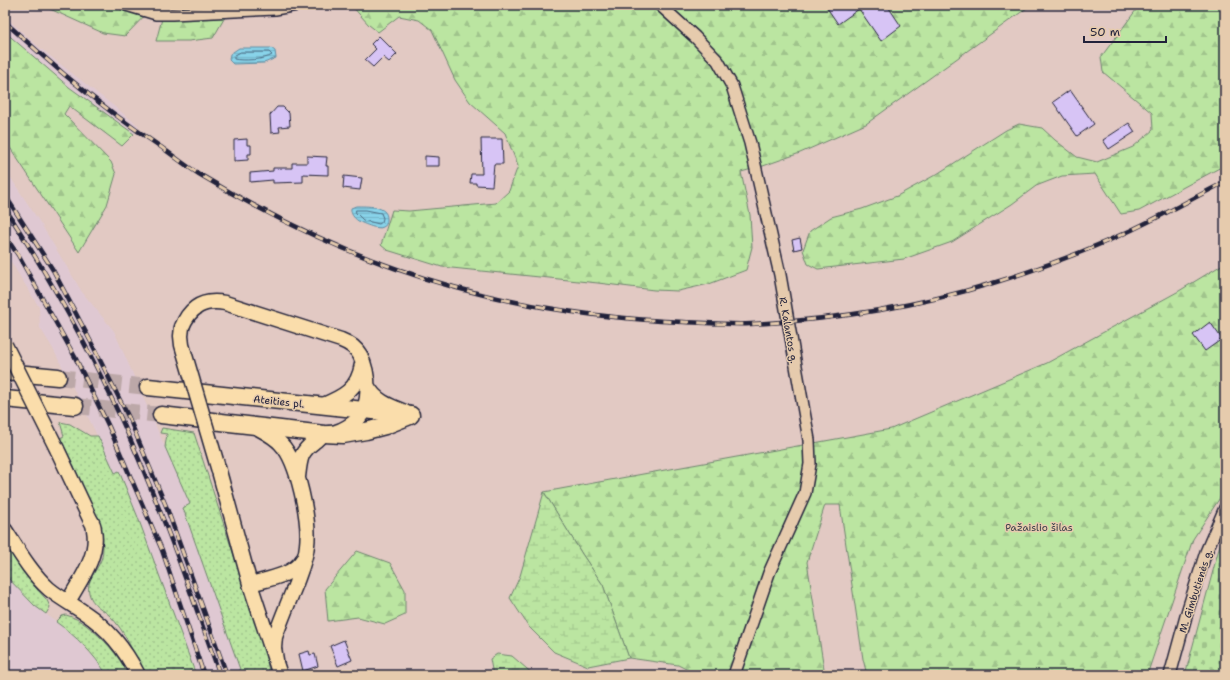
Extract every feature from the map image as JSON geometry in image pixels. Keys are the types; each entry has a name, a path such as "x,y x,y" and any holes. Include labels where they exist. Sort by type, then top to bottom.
{"highway":[{"path":"5,372 58,377"},
{"name":"Ateities pl.","path":"148,387 411,415"},
{"path":"8,400 75,406"},
{"path":"161,416 343,435 385,426 411,415"}],"main road":[{"path":"280,675 250,584 182,345 182,327 185,318 198,305 217,301 226,303 341,340 354,348 359,355 366,374 367,385 366,402 363,410 358,419 348,426 336,432 324,434 308,446 300,459 298,476"},
{"path":"5,346 57,450 94,530 94,553 68,602"},
{"path":"321,406 338,399 352,390 361,373 362,362"},
{"path":"367,385 376,399 411,415"},
{"path":"254,426 270,434 282,444 288,454 298,476 308,532 306,555 275,637 274,648 276,660"},
{"path":"5,530 37,577 50,589 102,626 128,655 138,675"},
{"path":"250,584 293,570 306,555"}],"street":[{"path":"126,5 156,14 172,14 275,9 298,5"},
{"name":"R. Kalantos g.","path":"660,5 695,36 718,61 732,86 750,142 780,275 809,440 810,464 805,493 769,573 734,675"},
{"name":"M. Gimbutienės g.","path":"1170,675 1188,609 1206,552 1225,508"}],"shaded area":[{"path":"5,17 40,48 139,126 134,134 69,87 5,32"},
{"path":"5,169 41,224 82,292 114,331 190,504 183,508 242,675 196,675 137,515 118,472 115,473 52,347 40,328 39,307 5,252"},
{"path":"5,575 35,606 73,634 99,663 107,675 5,675"}],"green space":[{"path":"45,5 232,5 213,38 189,41 156,41 163,15 151,9 125,36 103,33 50,9"},
{"path":"351,5 1031,5 866,124 800,153 741,172 750,215 752,247 746,270 709,284 678,291 654,290 442,267 387,250 381,245 392,210 409,211 496,203 509,191 518,166 505,133 470,102 455,80 432,30 419,20 399,16 378,32 369,25"},
{"path":"1141,5 1225,5 1225,165 1139,211 1121,214 1095,174 1062,176 1036,186 1012,204 952,242 904,259 818,269 808,264 803,250 810,231 831,217 862,209 897,196 937,174 1006,130 1019,124 1042,128 1077,157 1097,162 1133,147 1153,130 1152,113 1103,72 1101,57"},
{"path":"5,32 69,87 134,134 122,146 69,106 64,114 111,162 116,174 107,205 79,252 5,140"},
{"name":"Pažaislio šilas","path":"1225,263 1225,490 1193,539 1147,675 867,675 863,659 840,505 825,505 807,562 825,675 698,675 678,665 629,658 603,585 544,492 891,429 1047,363 1179,291"},
{"path":"60,422 70,424 90,436 98,436 115,473 119,471 137,515 196,675 144,675 120,628 109,615 92,601 88,588 92,576 102,558 102,531 97,517 60,438 64,436"},
{"path":"162,428 194,433 263,645 270,675 242,675 183,508 190,504 165,447 167,434 160,433"},
{"path":"544,492 603,585 629,658 588,666 554,652 529,627 510,598 520,576"},
{"path":"1225,526 1225,675 1185,675"},
{"path":"5,545 35,587 47,600 50,607 46,614 35,606 5,575"},
{"path":"357,551 390,563 405,590 405,615 385,624 358,617 328,621 325,589"},
{"path":"66,615 86,625 99,636 110,647 128,675 107,675 84,646 71,633 56,622 62,616"},
{"path":"497,654 512,656 534,675 493,675 490,659"}],"water":[{"path":"239,48 271,48 275,51 276,58 264,63 233,64 229,60 230,54"},
{"path":"356,206 376,207 384,211 387,219 386,225 381,228 373,227 358,221 351,212 351,208"}],"building":[{"path":"825,5 887,5 901,26 881,41 859,9 838,24"},
{"path":"379,36 397,54 389,62 383,57 373,67 365,60 376,49 371,44"},
{"path":"1070,90 1094,124 1077,136 1053,102"},
{"path":"277,107 283,107 289,113 290,126 279,127 280,132 271,133 270,115"},
{"path":"1129,123 1135,132 1109,149 1103,140"},
{"path":"247,139 247,145 251,145 251,154 248,154 248,160 234,161 234,140"},
{"path":"481,139 502,139 503,164 494,164 492,186 470,183 471,174 482,174"},
{"path":"307,156 327,157 326,166 328,166 328,175 303,174 303,182 273,183 273,180 250,182 250,173 273,171 273,168 292,168 292,163 307,163"},
{"path":"425,156 439,157 439,166 425,166"},
{"path":"344,176 362,178 360,190 343,188"},
{"path":"800,238 802,248 794,250 792,240"},
{"path":"1210,322 1222,339 1205,351 1193,335"},
{"path":"344,640 352,660 338,666 330,646"},
{"path":"309,651 310,655 315,654 318,666 303,671 299,654"}],"tunnel":[{"path":"58,377 148,387"},
{"path":"75,406 161,415"}],"railway":[{"path":"5,22 88,94 189,168 247,202 296,227 371,260 432,281 503,299 611,317 718,324 782,322 843,316 934,299 993,283 1115,238 1225,182"},
{"path":"5,195 53,270 129,418 166,506 227,675"},
{"path":"5,208 37,260 83,341 123,423 162,516 220,675"},
{"path":"5,236 18,255 75,357 109,427 162,550 204,675"}]}
